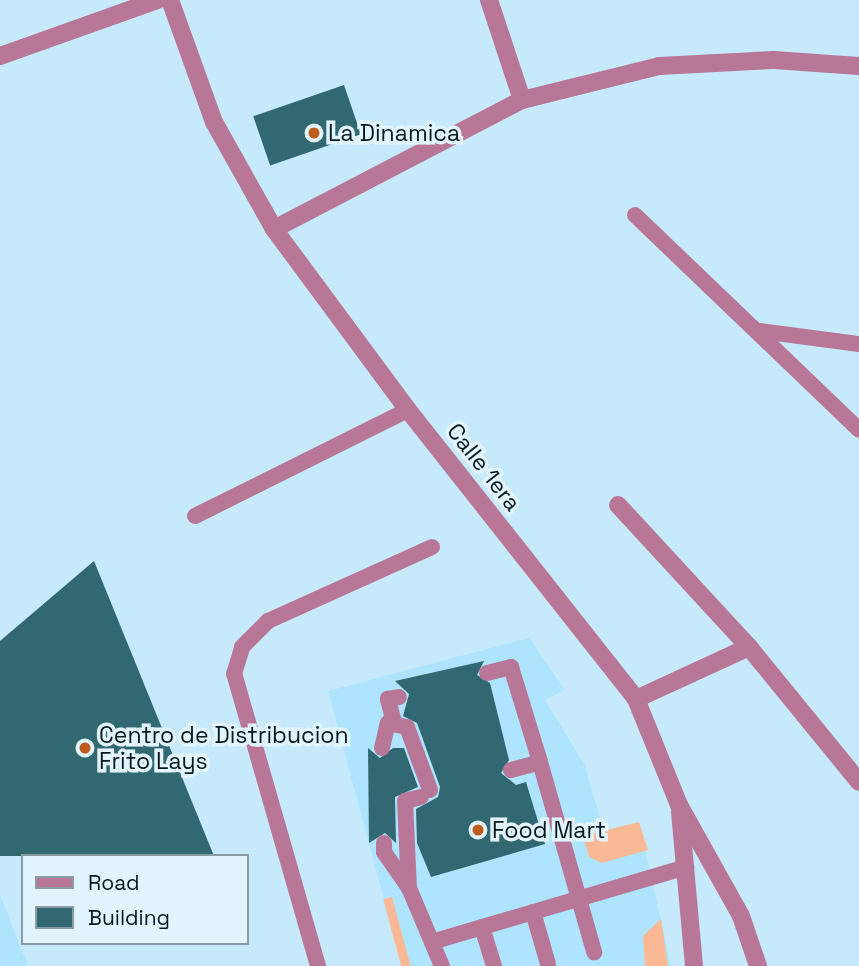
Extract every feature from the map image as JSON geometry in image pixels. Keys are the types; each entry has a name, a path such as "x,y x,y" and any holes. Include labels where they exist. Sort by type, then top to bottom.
{"street":[{"path":"0,56 157,0"},
{"name":"Calle 1era","path":"170,0 215,122 274,229 408,410 636,699 680,804 741,916 758,966"},
{"path":"489,0 522,100"},
{"path":"274,229 522,100 659,66 774,60 859,66"},
{"path":"618,505 749,647 859,782"},
{"path":"636,699 749,647"},
{"path":"680,804 694,966"}],"lane":[{"path":"635,215 760,331 859,430"},
{"path":"760,331 859,344"},
{"path":"195,516 408,410"},
{"path":"318,966 234,674 242,647 268,621 432,547"},
{"path":"487,673 511,667 594,952"},
{"path":"399,697 388,699 394,722 412,734 425,793 405,801 409,888"},
{"path":"382,748 384,727 394,722"},
{"path":"511,770 540,762"},
{"path":"384,843 384,852 409,888 435,942 442,966"},
{"path":"435,942 685,867"},
{"path":"533,912 548,964"},
{"path":"482,927 494,966"}],"shaded area":[{"path":"529,638 565,690 545,700 584,764 604,831 639,822 671,966 402,966 328,691"},
{"path":"639,822 648,850 602,863 589,857 583,836"},
{"path":"0,895 28,966 0,966"},
{"path":"392,897 410,966 401,966 383,899"},
{"path":"661,919 668,966 645,966 643,936"}],"building":[{"path":"344,85 361,134 270,165 253,116"},
{"name":"Centro de Distribucion Frito Lays","path":"94,561 213,854 0,856 0,641"},
{"path":"484,661 477,675 490,683 509,760 501,773 516,785 526,782 545,844 431,877 417,843 416,809 438,797 440,787 417,723 403,716 409,694 395,681"},
{"path":"368,748 380,758 393,748 404,748 418,787 395,797 396,843 385,833 369,843"}],"place":[{"name":"La Dinamica","path":"314,133"},
{"name":"Centro de Distribucion Frito Lays","path":"85,748"},
{"name":"Food Mart","path":"478,830"}]}
